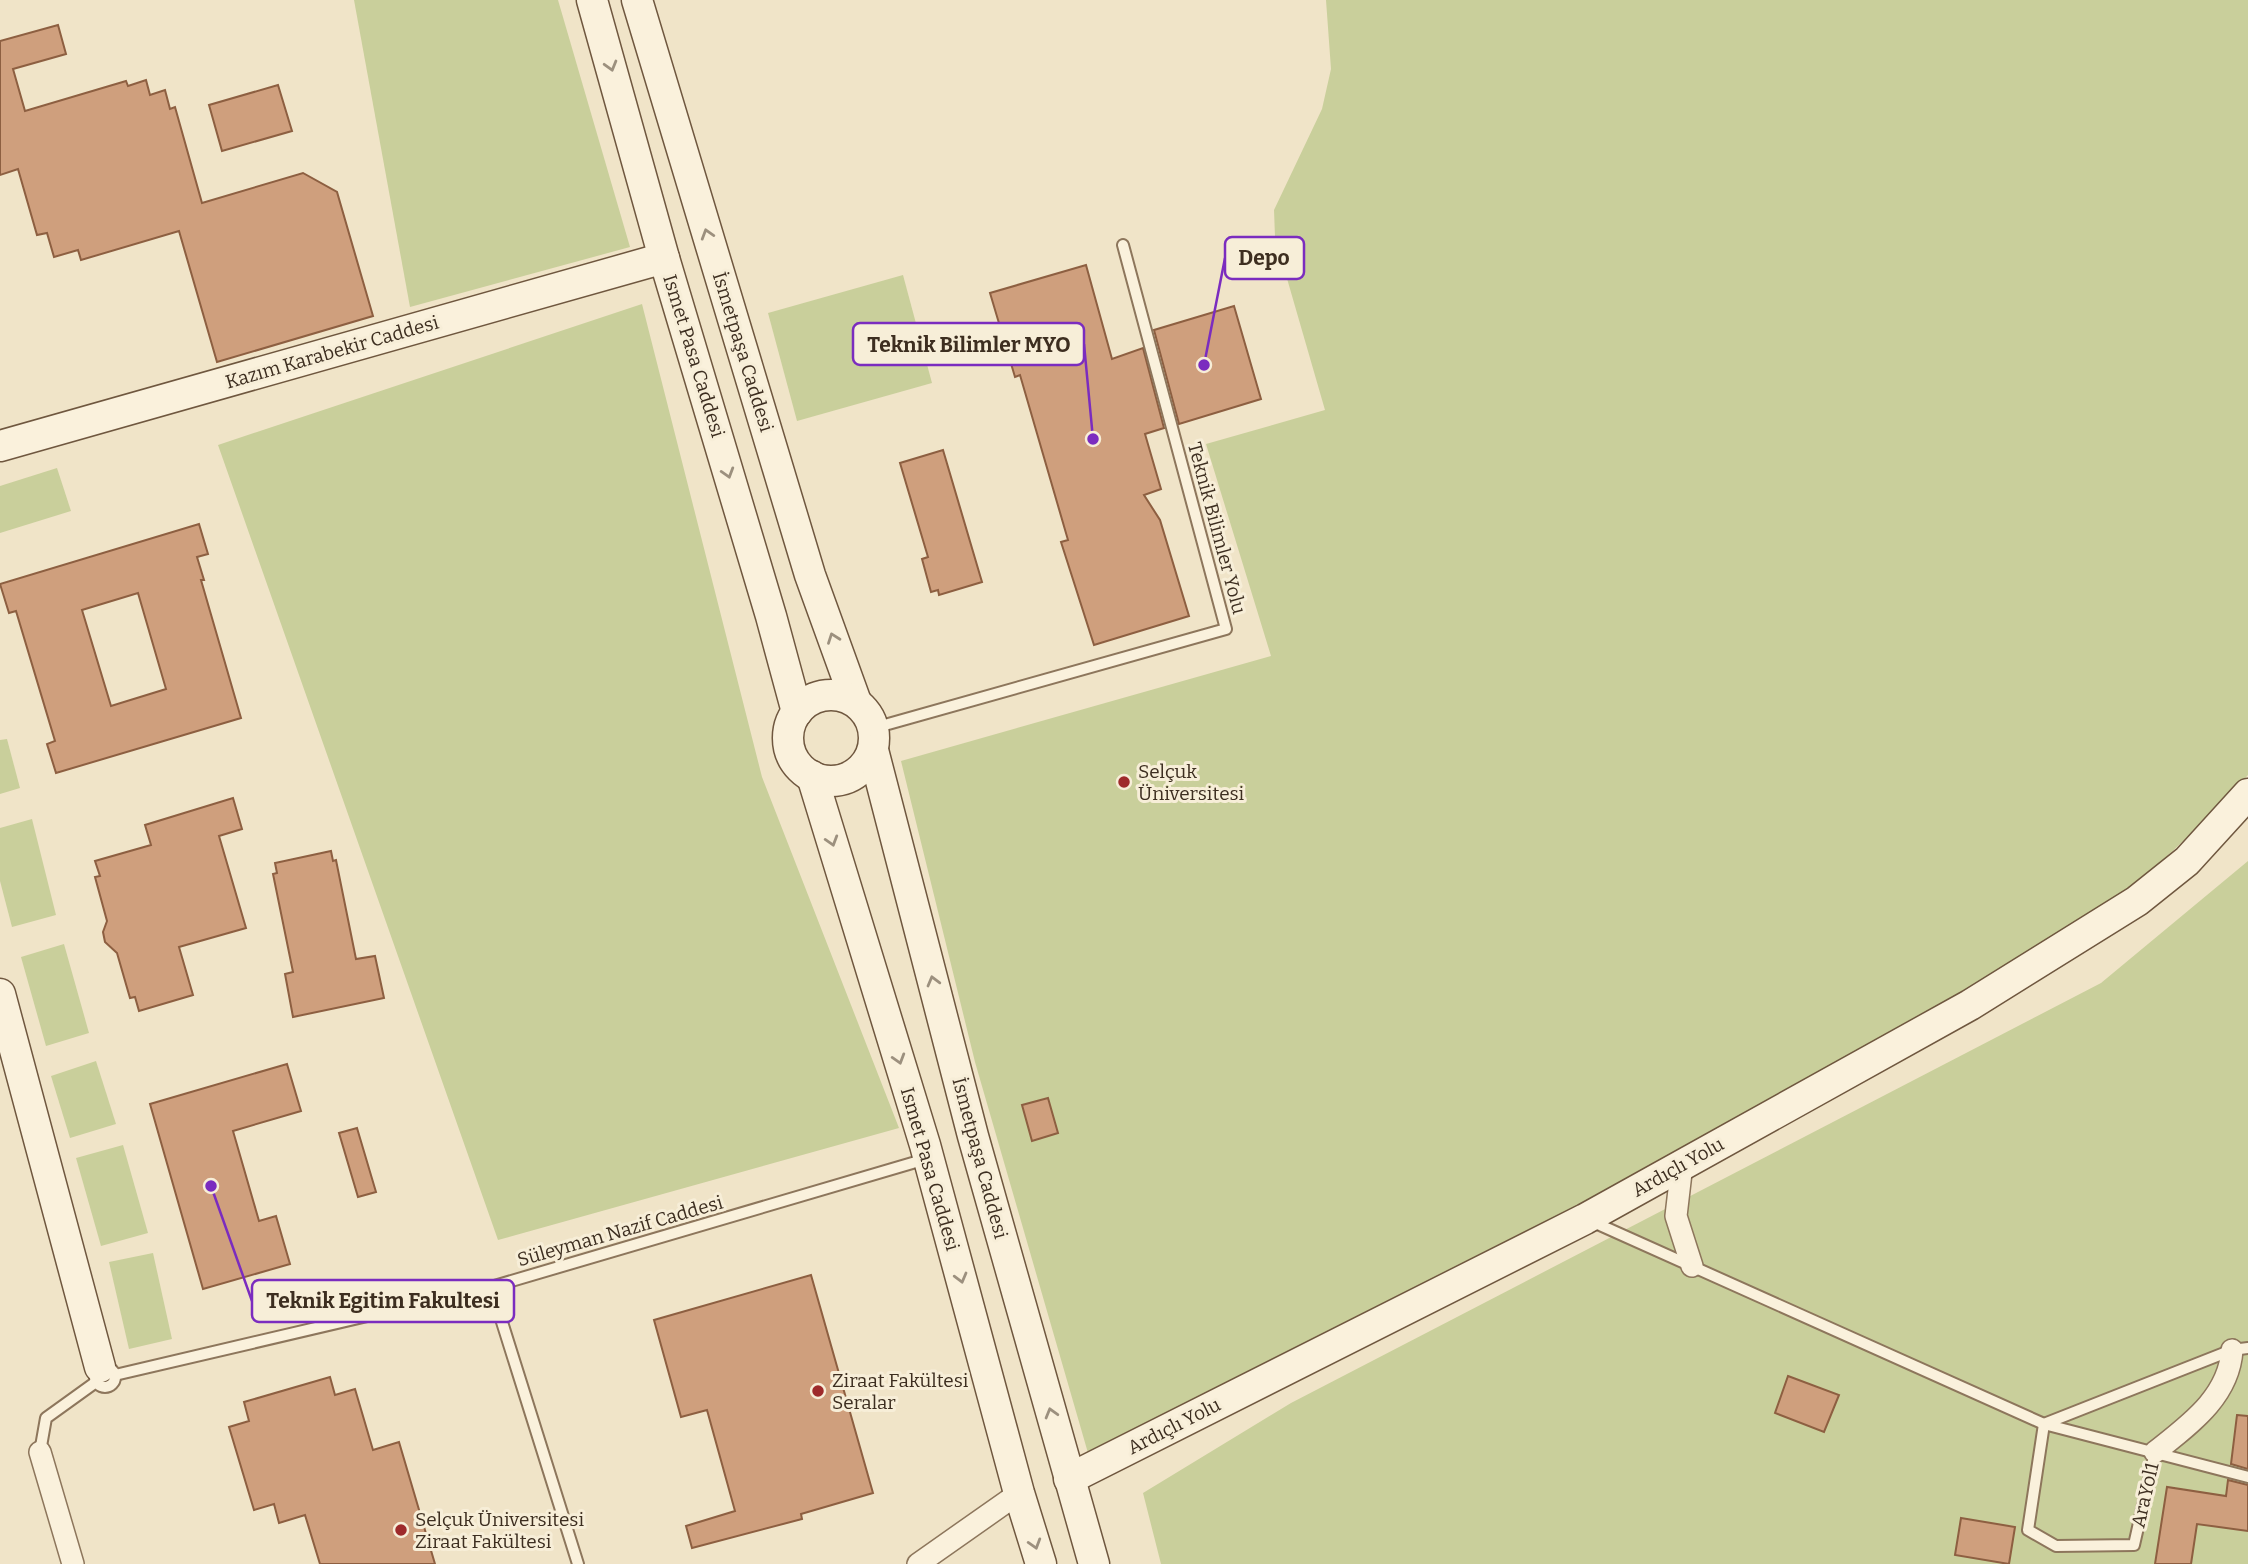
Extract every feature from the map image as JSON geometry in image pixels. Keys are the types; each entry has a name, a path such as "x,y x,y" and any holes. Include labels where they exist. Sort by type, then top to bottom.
{"main road":[{"name":"Ismet Pasa Caddesi","path":"592,0 664,258 767,602 797,712"},
{"name":"İsmetpaşa Caddesi","path":"637,0 810,575 856,702"},
{"name":"Kazım Karabekir Caddesi","path":"0,446 664,258"},
{"path":"831,694 856,702 867,714 873,739 866,763 855,774 834,780 812,776 796,761 789,740 790,726 797,712 806,703 831,694"},
{"name":"İsmetpaşa Caddesi","path":"873,739 973,1136 1094,1564"},
{"name":"Ismet Pasa Caddesi","path":"812,776 929,1158 1019,1493 1041,1564"},
{"name":"Ardıçlı Yolu","path":"1069,1479 1585,1219 1970,1005 2137,901 2187,861 2248,794"},
{"path":"0,994 104,1375"}],"street":[{"path":"1682,1164 1676,1216 1692,1266"},
{"name":"AraYol1","path":"2155,1452 2204,1413 2240,1349"},
{"path":"40,1452 73,1564"},
{"path":"918,1564 1019,1493"}],"lane":[{"name":"Teknik Bilimler Yolu","path":"873,739 1226,629 1123,245"},
{"name":"Süleyman Nazif Caddesi","path":"104,1375 491,1287 929,1158"},
{"path":"1585,1219 2044,1424 2248,1477"},
{"path":"491,1287 578,1564"},
{"name":"AraYol1","path":"2155,1452 2134,1545 2056,1546 2028,1530 2044,1424 2240,1349"},
{"path":"40,1452 46,1418 104,1375"}],"green space":[{"path":"354,0 558,0 630,247 410,307"},
{"path":"1326,0 2248,0 2248,775 2191,833 2130,888 2080,926 2027,959 1590,1205 1088,1453 975,1062 901,761 1271,656 1206,444 1325,410 1275,237 1274,210 1322,109 1331,69"},
{"path":"903,275 932,383 797,421 768,313"},
{"path":"642,304 762,777 899,1128 498,1240 218,445"},
{"path":"57,468 71,511 0,533 0,486"},
{"path":"7,739 20,788 0,794 0,740"},
{"path":"32,819 56,915 12,927 0,881 0,828"},
{"path":"2248,861 2248,1564 1161,1564 1143,1493 1291,1403 2101,983"},
{"path":"64,944 89,1033 46,1046 21,957"},
{"path":"96,1061 116,1124 70,1138 51,1076"},
{"path":"123,1145 148,1233 101,1246 76,1158"},
{"path":"153,1253 172,1339 129,1349 109,1262"}],"building":[{"path":"58,25 66,54 13,69 25,111 126,81 128,86 146,80 150,95 165,90 170,109 175,107 202,203 303,173 337,192 373,316 217,362 179,231 81,260 78,250 54,257 47,233 37,235 18,169 0,175 0,41"},
{"path":"278,85 292,131 222,151 209,105"},
{"path":"1086,265 1112,359 1143,348 1164,428 1145,434 1161,489 1144,495 1160,520 1189,616 1094,645 1061,542 1068,540 1020,375 1015,377 990,293"},
{"path":"1234,306 1261,399 1179,424 1154,330"},
{"path":"943,450 982,582 939,595 938,590 931,592 922,559 928,557 900,463"},
{"path":"199,524 208,554 197,557 204,580 201,580 241,718 56,773 47,744 55,741 16,611 9,613 0,584","holes":["138,593 166,689 111,706 82,610"]},
{"path":"233,798 242,829 219,836 246,928 179,947 193,995 139,1011 135,997 130,998 117,953 105,942 103,932 107,921 95,877 100,876 95,861 151,845 145,825"},
{"path":"331,851 333,861 336,860 356,959 375,956 384,998 293,1017 285,974 293,972 273,874 277,873 275,863"},
{"path":"287,1064 301,1111 233,1131 259,1221 276,1216 290,1264 203,1289 150,1104"},
{"path":"1048,1098 1058,1133 1032,1141 1022,1105"},
{"path":"357,1128 376,1192 358,1197 339,1133"},
{"path":"811,1275 873,1493 801,1514 802,1519 692,1548 686,1526 735,1511 707,1410 681,1417 654,1320"},
{"path":"1788,1376 1839,1395 1824,1432 1775,1413"},
{"path":"330,1377 335,1395 355,1389 373,1450 399,1442 435,1564 320,1564 305,1515 279,1523 274,1504 254,1510 229,1427 249,1421 244,1402"},
{"path":"2237,1415 2248,1416 2248,1469 2231,1464"},
{"path":"2228,1480 2248,1485 2248,1531 2197,1524 2191,1564 2155,1564 2167,1487 2226,1496"},
{"path":"1961,1518 2015,1527 2009,1564 1955,1555"}],"place":[{"name":"Depo","path":"1204,365"},
{"name":"Teknik Bilimler MYO","path":"1093,439"},
{"name":"Selçuk Üniversitesi","path":"1124,782"},
{"name":"Teknik Egitim Fakultesi","path":"211,1186"},
{"name":"Ziraat Fakültesi Seralar","path":"818,1391"},
{"name":"Selçuk Üniversitesi Ziraat Fakültesi","path":"401,1530"}]}
